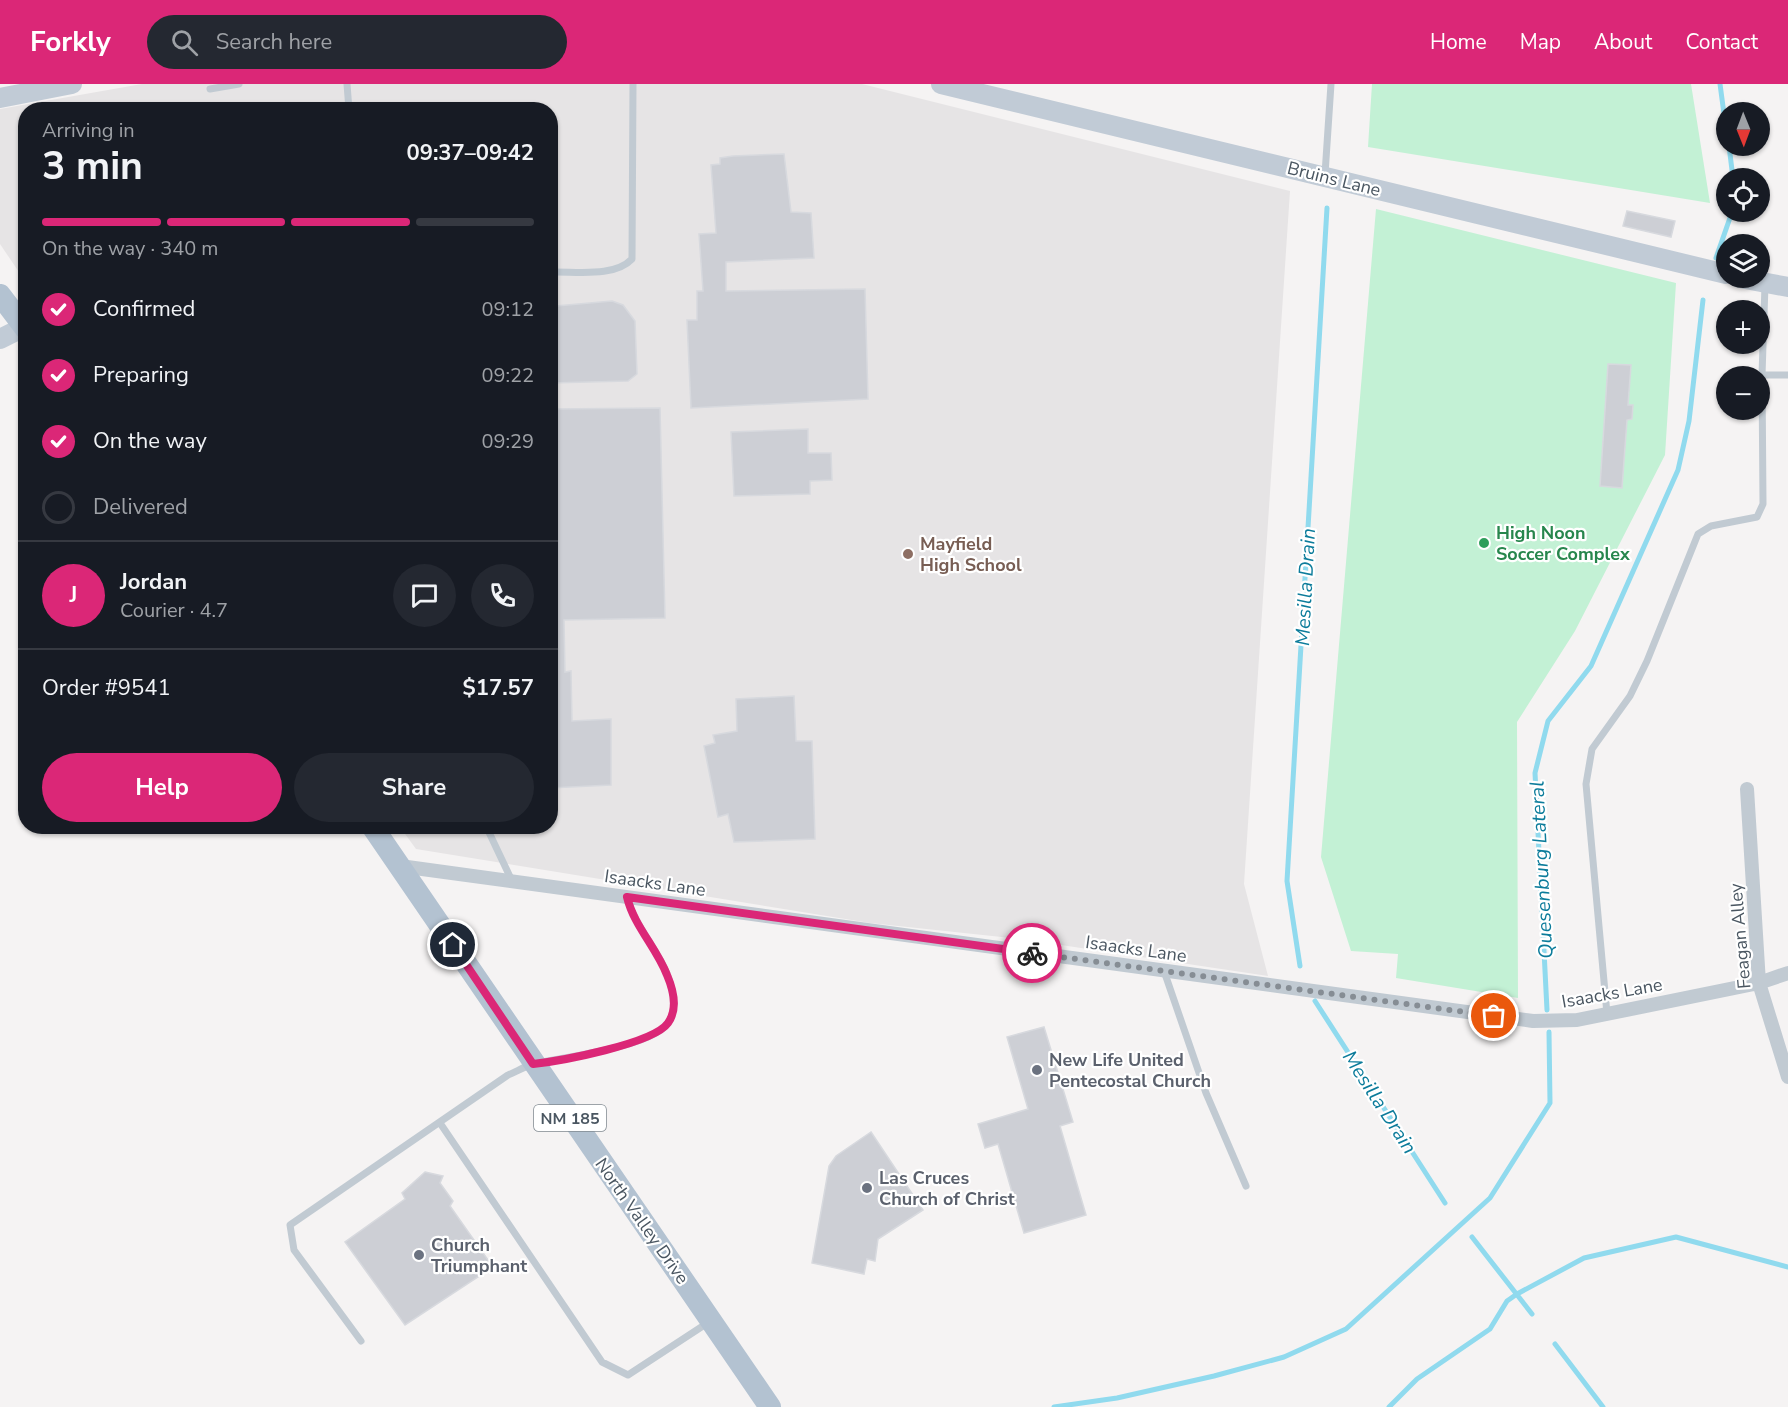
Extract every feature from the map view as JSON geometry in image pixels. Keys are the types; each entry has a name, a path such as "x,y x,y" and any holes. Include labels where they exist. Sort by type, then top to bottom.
{"main road":[{"path":"0,295 18,319"},
{"name":"North Valley Drive","path":"378,834 770,1407"}],"street":[{"path":"0,98 72,84"},
{"name":"Bruins Lane","path":"941,84 1716,272"},
{"path":"1770,284 1788,287"},
{"path":"0,339 18,331"},
{"name":"Feagan Alley","path":"1747,789 1759,983 1788,1077"},
{"name":"Isaacks Lane","path":"400,866 1518,1019 1577,1020 1759,983 1788,973"}],"lane":[{"path":"210,89 239,84"},
{"path":"347,84 348,102"},
{"path":"558,272 608,270 628,264 632,259 633,84"},
{"path":"1325,176 1331,84"},
{"path":"1762,366 1765,288"},
{"path":"1770,375 1788,375"},
{"path":"1607,1014 1586,784 1592,749 1630,696 1647,661 1698,534 1711,526 1757,517 1763,504 1762,420"},
{"path":"490,834 512,881"},
{"path":"361,1341 294,1250 290,1225 508,1075 533,1064 567,1059 616,1047 650,1035 668,1024 674,1008 668,976 631,912 627,897"},
{"path":"1164,971 1206,1093 1246,1186"},
{"path":"440,1122 602,1362 628,1375 711,1321"}],"shaded area":[{"name":"Mayfield High School","path":"142,84 862,84 1290,191 1244,884 1268,976 1021,939 870,923 416,849 405,834 558,834 558,102 40,102"},
{"name":"Mayfield High School","path":"18,106 18,271 0,244 0,109"}],"green space":[{"path":"1372,84 1691,84 1710,203 1368,147"},
{"name":"High Noon Soccer Complex","path":"1376,209 1676,283 1665,455 1575,631 1517,722 1518,998 1396,978 1398,954 1351,951 1321,857"}],"building":[{"path":"784,154 791,212 811,213 814,258 726,262 726,291 865,289 868,399 691,408 687,320 697,320 697,291 703,291 699,234 716,233 711,165 720,164 720,158 733,156"},
{"path":"1627,211 1675,221 1671,237 1623,226"},
{"path":"612,301 623,305 635,321 637,374 628,381 558,383 558,306"},
{"path":"1608,364 1631,365 1628,405 1633,405 1632,419 1627,420 1622,488 1600,486"},
{"path":"660,408 665,618 564,620 565,672 571,671 572,721 611,719 611,785 558,788 558,409"},
{"path":"808,429 808,453 831,453 832,480 810,481 810,494 734,496 731,432"},
{"path":"794,696 796,741 812,741 815,839 734,842 728,814 718,817 704,746 715,743 713,735 737,731 736,699"},
{"path":"1044,1027 1073,1122 1060,1126 1086,1215 1024,1233 998,1144 985,1148 978,1124 1028,1109 1007,1037"},
{"name":"Las Cruces Church of Christ","path":"871,1132 923,1210 878,1239 875,1261 867,1259 864,1274 812,1263 829,1166 836,1156"},
{"name":"Church Triumphant","path":"425,1172 443,1176 440,1183 453,1201 450,1206 493,1267 405,1325 345,1242 405,1199 402,1193"}],"waterway":[{"name":"Quesenburg Lateral","path":"1720,84 1722,102"},
{"name":"Quesenburg Lateral","path":"1730,156 1732,168"},
{"name":"Mesilla Drain","path":"1300,966 1287,881 1327,208"},
{"name":"Quesenburg Lateral","path":"1724,234 1729,222"},
{"name":"Quesenburg Lateral","path":"1547,1010 1535,773 1548,721 1591,666 1678,470 1689,421 1703,300"},
{"name":"Mesilla Drain","path":"1315,1001 1445,1203"},
{"name":"Quesenburg Lateral","path":"1054,1407 1117,1398 1214,1376 1284,1357 1346,1329 1490,1198 1550,1103 1549,1032"},
{"name":"Mesilla Drain","path":"1472,1237 1532,1314"},
{"path":"1389,1407 1417,1379 1490,1329 1507,1301 1584,1258 1676,1237 1788,1267"},
{"name":"Mesilla Drain","path":"1555,1344 1603,1407"}],"way so far":[{"path":"1032,953 1494,1016"}],"place":[{"name":"High Noon Soccer Complex","path":"1484,543"},
{"name":"Mayfield High School","path":"908,554"},
{"name":"New Life United Pentecostal Church","path":"1037,1070"},
{"name":"Las Cruces Church of Christ","path":"867,1188"},
{"name":"Church Triumphant","path":"419,1255"}],"route":[{"path":"453,945 533,1064 567,1059 616,1047 650,1035 668,1024 674,1008 668,976 631,912 627,897 1032,953"}]}
